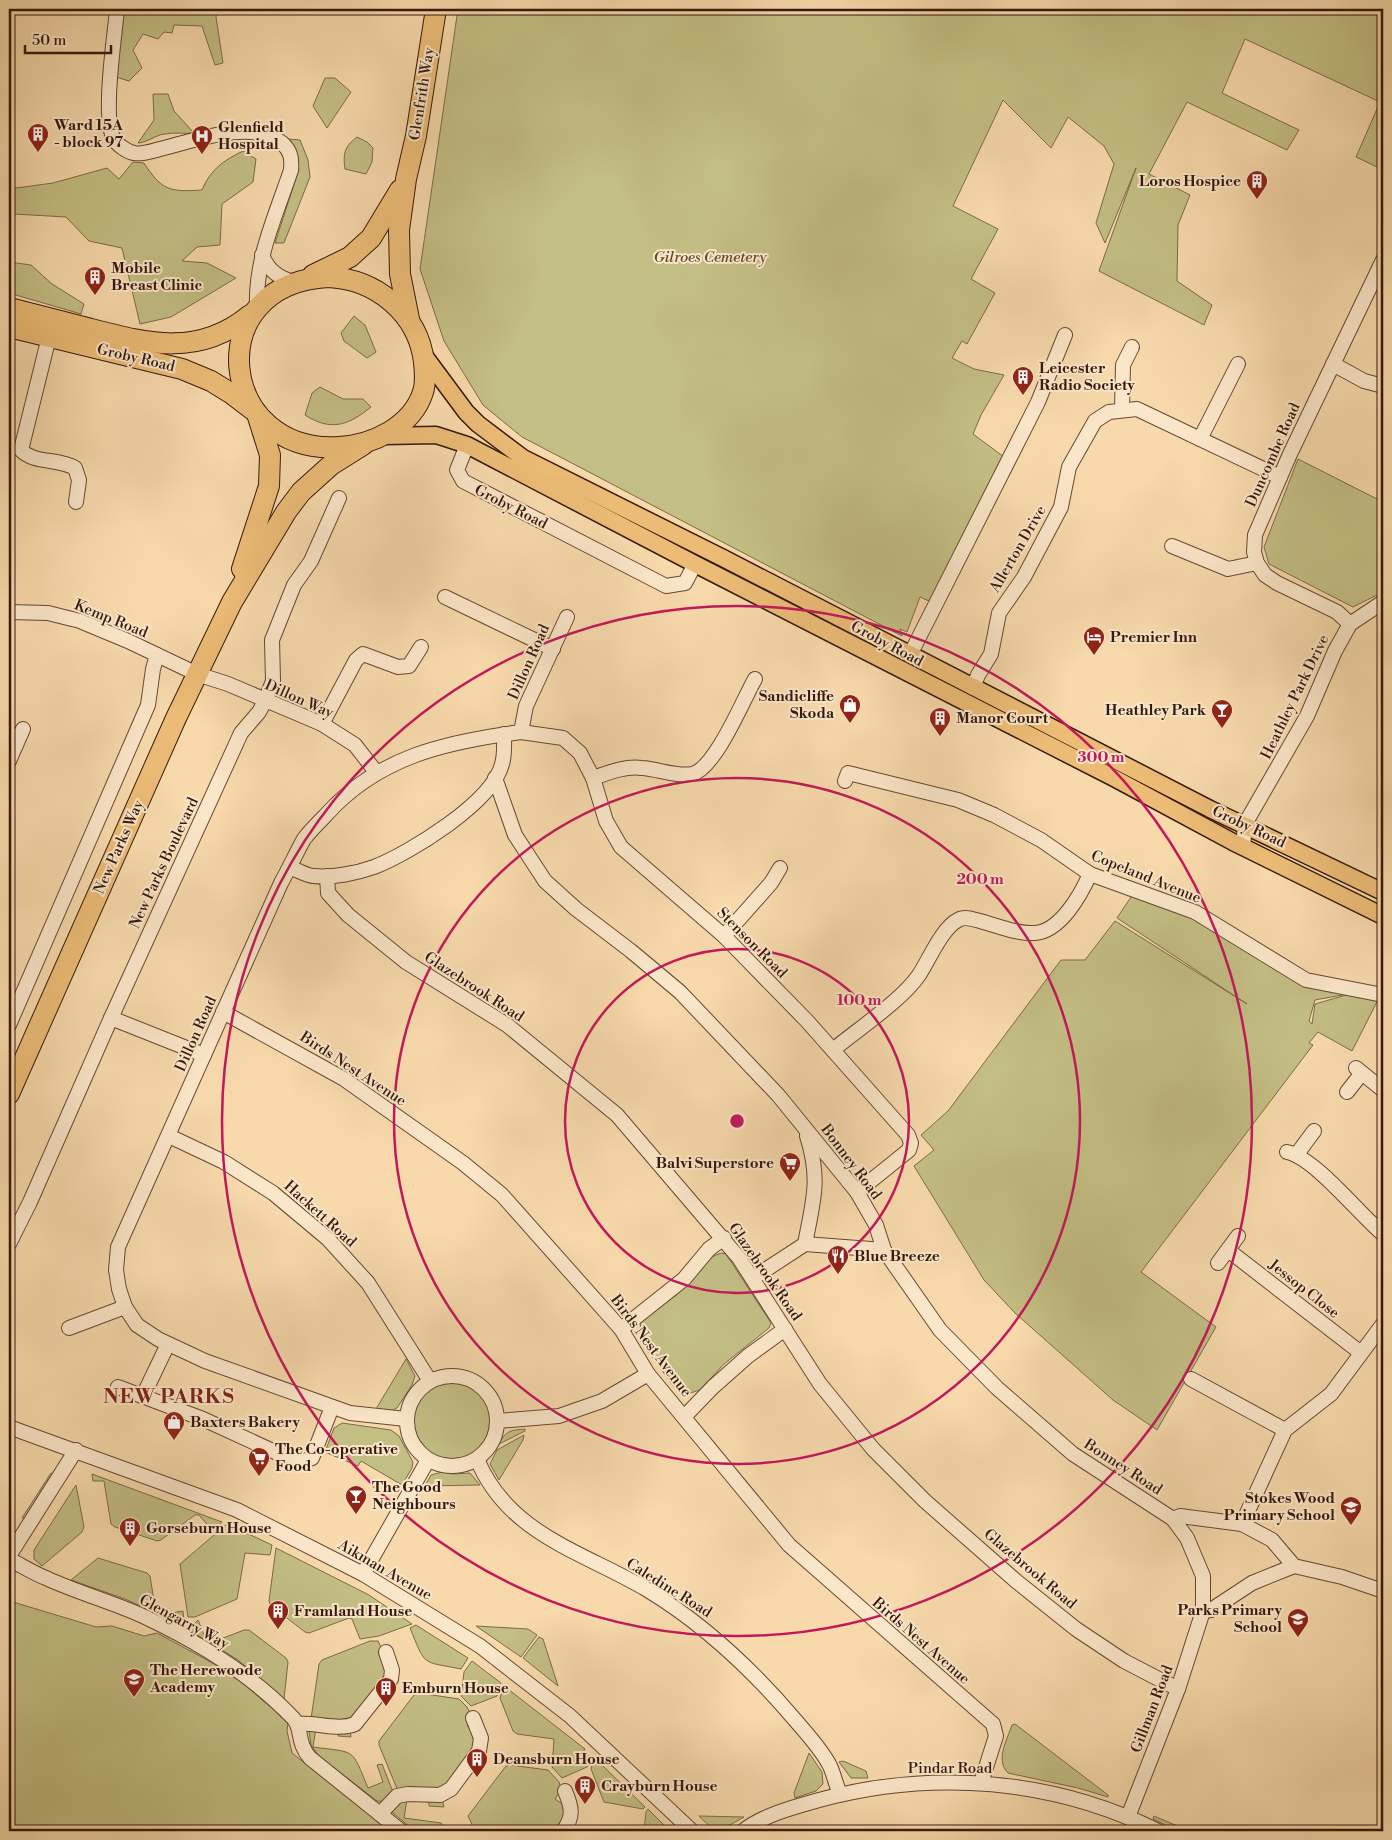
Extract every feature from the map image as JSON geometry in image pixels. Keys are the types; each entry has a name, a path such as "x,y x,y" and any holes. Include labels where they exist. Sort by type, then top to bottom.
{"highway":[{"name":"Glenfrith Way","path":"410,321 399,267 399,230 406,179 416,136 436,9"},
{"name":"Glenfrith Way","path":"301,280 350,257 371,238 406,179"},
{"path":"301,280 342,277 360,282 381,292 410,321 423,354 425,374 423,393 414,409 384,436 363,445"},
{"name":"Groby Road","path":"9,308 139,342 172,345 216,336 235,328 271,294 301,280"},
{"name":"New Parks Way","path":"232,602 269,486 270,455 256,414 245,390 239,359 244,329 254,310"},
{"name":"Groby Road","path":"9,327 182,369 218,385 256,414 275,432 308,446 338,448 363,445"},
{"name":"New Parks Way","path":"9,1094 197,674 232,602 286,512 301,492 331,465 363,445"}],"main road":[{"name":"Groby Road","path":"423,354 466,412 478,424 523,458 723,558 1210,809 1245,824 1383,892"},
{"name":"Groby Road","path":"384,436 436,435 467,445 1243,847 1383,916"}],"street":[{"path":"117,9 109,99 110,123 115,140 124,149 134,154 222,134 240,132 261,133 276,139 287,148 292,160 291,170 262,254 257,278 254,310"},
{"path":"262,254 267,267 286,280 301,280"},
{"name":"Duncombe Road","path":"1256,563 1254,552 1255,536 1280,476 1383,260"},
{"path":"910,655 1038,402 1065,335"},
{"path":"49,337 21,450 27,456 68,463 76,468 79,480 76,502"},
{"path":"1132,347 1123,365 1122,409 1138,409 1280,476"},
{"path":"1200,439 1238,364"},
{"path":"1332,364 1364,380 1383,386"},
{"name":"Allerton Drive","path":"973,688 978,674 990,654 999,613 1024,577 1061,506 1069,467 1095,420 1109,412 1122,409"},
{"name":"Groby Road","path":"467,445 458,470 462,482 666,586 685,583 695,564"},
{"name":"New Parks Boulevard","path":"9,1244 30,1202 111,1018 241,733 259,712 265,701 273,681 272,640 294,585 311,561 339,498"},
{"path":"1172,546 1228,569 1256,563 1265,575 1277,583 1337,612 1350,624"},
{"path":"445,597 553,649"},
{"name":"Heathley Park Drive","path":"1243,847 1245,824 1307,716 1335,650 1350,624 1383,602"},
{"name":"Kemp Road","path":"9,612 48,613 80,621 197,674"},
{"name":"Dillon Road","path":"406,1419 350,1413 332,1407 205,1361 168,1344 136,1325 119,1289 116,1270 118,1247 223,1012 305,838 343,795 376,772 413,755 463,741 521,732 526,706 567,617"},
{"path":"322,724 356,660 363,654 398,667 408,666 421,647"},
{"path":"9,1025 148,705 157,655"},
{"name":"Dillon Way","path":"197,674 228,684 322,724 355,745 376,772"},
{"path":"594,778 633,767 682,774 692,774 700,770 714,754 755,679"},
{"path":"9,761 23,729"},
{"name":"Stenson Road","path":"521,732 563,738 580,753 594,778 612,836 621,847 724,936 833,1050 908,1135 911,1143 909,1150 857,1192"},
{"path":"290,867 313,876 327,876 374,867 411,849 458,816 488,790 502,766 504,734"},
{"name":"Copeland Avenue","path":"845,781 848,773 958,800 994,814 1041,840 1090,874 1195,912 1306,980 1383,995"},
{"name":"Bonney Road","path":"495,778 515,835 545,881 576,909 632,951 680,992 758,1073 857,1192 876,1225 884,1250 940,1330 997,1388 1073,1454 1173,1519"},
{"path":"724,936 771,883 780,868"},
{"path":"833,1050 904,992 918,977 947,930 957,920 962,918 973,919 1022,932 1037,933 1047,930 1066,913 1084,887 1090,874"},
{"name":"Glazebrook Road","path":"327,876 328,893 348,915 406,962 506,1025 617,1115 724,1238 753,1278 820,1384 873,1449 925,1501 1016,1581 1076,1629 1124,1661 1178,1689"},
{"name":"Birds Nest Avenue","path":"223,1012 279,1041 344,1079 463,1163 502,1195 621,1329 648,1374 789,1545 993,1724 996,1736 981,1783"},
{"path":"111,1018 204,1055"},
{"path":"1347,1092 1359,1070 1383,1090"},
{"path":"804,1128 815,1160 816,1186 805,1244"},
{"path":"1314,1131 1292,1153 1339,1190 1383,1234"},
{"name":"Hackett Road","path":"169,1136 224,1162 273,1193 328,1239 368,1283 430,1382"},
{"path":"1218,1263 1238,1236"},
{"path":"621,1329 684,1279 709,1249 724,1238"},
{"path":"753,1278 805,1244 884,1250"},
{"name":"Jessop Close","path":"1228,1250 1361,1353"},
{"path":"69,1328 126,1307"},
{"path":"1242,1524 1285,1430 1331,1394 1383,1324"},
{"path":"684,1417 713,1387 748,1356 785,1329"},
{"path":"143,1396 168,1344"},
{"path":"497,1421 559,1416 602,1401 648,1374"},
{"path":"450,1376 470,1380 479,1385 492,1401 497,1421 494,1438 484,1453 458,1466 442,1465 428,1460 412,1443 406,1419 413,1397 430,1382 450,1376"},
{"path":"1191,1378 1285,1430"},
{"path":"118,1387 203,1418 300,1463 312,1458 332,1407"},
{"name":"Aikman Avenue","path":"9,1426 237,1510 363,1574 480,1646 570,1716 692,1831"},
{"path":"9,1557 76,1450"},
{"name":"Caledine Road","path":"477,1458 486,1481 520,1519 550,1538 645,1589 691,1618 730,1651 771,1692 809,1736 829,1765 840,1794"},
{"path":"363,1574 428,1460"},
{"path":"1173,1519 1180,1516 1242,1524 1272,1540 1294,1566"},
{"name":"Gillman Road","path":"1128,1817 1178,1689 1204,1611 1203,1576 1187,1538 1173,1519"},
{"name":"Glengarry Way","path":"9,1557 46,1578 145,1617 187,1640 246,1677 272,1698 298,1724"},
{"path":"1204,1611 1210,1610 1252,1583 1294,1566 1342,1577 1383,1591"},
{"path":"386,1652 392,1670 391,1678 355,1724 348,1727 310,1723 298,1724 302,1749 310,1758 401,1831"},
{"path":"380,1814 398,1796 408,1794 440,1795 451,1789 479,1751 481,1738 474,1718"},
{"name":"Pindar Road","path":"743,1831 751,1825 802,1805 840,1794 875,1787 934,1782 981,1783 1018,1787 1060,1795 1099,1806 1158,1831"},
{"path":"563,1831 572,1816 571,1806 564,1791"}],"green space":[{"path":"123,9 217,9 216,17 223,63 215,65 202,26 174,25 172,33 164,32 158,39 143,34 133,50 142,68 129,81 116,77"},
{"name":"Gilroes Cemetery","path":"458,9 1383,9 1383,156 1377,167 1356,157 1380,102 1245,39 1222,93 1299,130 1287,150 1187,102 1149,174 1190,195 1178,225 1177,281 1212,305 1204,325 1099,271 1136,168 1105,243 1096,223 1114,164 1104,146 1068,117 1051,148 1003,100 953,206 998,229 971,279 995,293 967,344 962,341 952,358 974,369 1004,375 981,415 973,434 1004,457 931,602 920,597 907,632 900,629 902,636 522,437 483,405 444,341 420,269"},
{"path":"325,78 335,78 351,92 327,128 313,106"},
{"path":"153,94 168,94 174,111 194,133 172,133 138,143 154,120"},
{"path":"357,137 367,142 373,148 372,162 366,174 345,169 345,151 349,144"},
{"path":"288,139 300,140 308,160 310,177 284,243 275,243 299,169"},
{"path":"243,151 256,159 253,182 222,204 220,245 197,247 182,261 207,263 236,278 171,317 140,324 122,248 89,241 66,217 14,214 14,238 9,238 9,189 53,183 107,168 119,179 133,162 144,163 156,179 168,188 182,191 202,190 218,166"},
{"path":"9,262 31,265 52,284 84,304 81,314 9,293"},
{"path":"354,316 365,325 376,352 367,358 344,341 341,333"},
{"path":"320,387 343,399 363,399 371,407 355,418 340,424 332,425 314,420 305,415 312,393"},
{"path":"1298,459 1383,502 1383,592 1353,607 1269,564 1264,547"},
{"path":"1133,894 1157,899 1303,979 1381,994 1352,1051 1318,1032 1309,1043 1313,1045 1141,1272 1216,1327 1157,1430 1113,1400 1015,1313 984,1280 914,1166 934,1150 921,1135 948,1111 1061,960 1085,960 1115,921 1247,1004 1117,918","holes":["1353,993 1315,1004 1312,1024 1309,1021 1315,1000"]},
{"path":"721,1253 726,1254 771,1323 769,1328 724,1364 700,1390 687,1394 674,1387 642,1343 639,1337 641,1322 680,1292 709,1258"},
{"path":"406,1359 415,1376 412,1385 397,1408 391,1411 376,1409"},
{"path":"452,1381 467,1384 479,1393 488,1405 491,1420 488,1435 479,1447 467,1456 452,1459 437,1456 425,1447 416,1435 413,1420 416,1405 425,1393 437,1384"},
{"path":"342,1423 391,1430 399,1436 413,1462 412,1468 402,1485 361,1461 358,1466 325,1452 334,1428"},
{"path":"525,1429 525,1431 499,1444 509,1432"},
{"path":"524,1435 523,1440 499,1480 490,1464 497,1450"},
{"path":"442,1472 453,1474 470,1473 480,1485 425,1486 431,1475"},
{"path":"51,1473 56,1476 29,1517 22,1518"},
{"path":"92,1474 222,1522 213,1531 199,1515 195,1515 157,1541 115,1527 111,1524 104,1481 93,1481"},
{"path":"76,1485 84,1527 82,1532 42,1566 34,1559 34,1550"},
{"path":"227,1524 272,1545 270,1555 245,1553 237,1599 195,1617 188,1617 180,1564"},
{"path":"276,1548 369,1595 412,1624 379,1636 360,1639 352,1619 349,1618 309,1633 305,1632 270,1605"},
{"path":"98,1558 147,1573 150,1576 156,1613 125,1599 71,1580"},
{"name":"The Herewoode Academy","path":"9,1598 13,1602 96,1627 112,1626 144,1636 157,1633 231,1673 288,1722 287,1731 292,1753 390,1831 9,1831"},
{"path":"183,1611 184,1620 182,1623 164,1617 165,1614"},
{"path":"198,1620 206,1640 191,1631 190,1628"},
{"path":"416,1625 468,1658 461,1669 438,1665 427,1660 419,1650 410,1628"},
{"path":"476,1626 528,1629 537,1635 521,1657"},
{"path":"244,1630 249,1630 286,1658 288,1662 284,1699 238,1660 210,1643"},
{"path":"539,1637 543,1639 558,1686 523,1658"},
{"path":"370,1641 378,1641 382,1649 379,1656 386,1659 390,1669 356,1716 347,1721 311,1719 319,1664 322,1660"},
{"path":"472,1661 501,1683 497,1696 471,1706 461,1696 464,1672"},
{"path":"504,1686 585,1749 583,1752 591,1758 587,1767 562,1778 552,1767 554,1739 517,1734 513,1731 500,1698"},
{"path":"419,1693 459,1699 467,1707 472,1717 467,1726 476,1730 475,1750 444,1790 398,1791 379,1741 414,1695"},
{"path":"1015,1724 1108,1795 1108,1797 1078,1788 1008,1773 1004,1768 1002,1756 1012,1725"},
{"path":"315,1726 350,1729 351,1737 338,1736 339,1731 316,1728 313,1747 338,1750 351,1754 368,1788 383,1782 377,1765 382,1764 393,1792 389,1799 377,1801 319,1756 311,1745 309,1731"},
{"path":"809,1753 822,1772 823,1784 816,1791 795,1798 794,1793"},
{"path":"593,1760 599,1766 601,1764 645,1807 643,1809 604,1802 591,1769"},
{"path":"843,1761 866,1771 868,1778 851,1778 839,1762"},
{"path":"506,1766 548,1770 559,1782 561,1789 555,1799 567,1807 568,1811 557,1831 475,1831 468,1816"},
{"path":"412,1797 442,1799 444,1807 429,1806 429,1802 407,1799 404,1818 441,1823 447,1831 415,1831 393,1813 391,1809 395,1803"},
{"path":"648,1809 670,1831 644,1831"},
{"path":"699,1816 744,1817 726,1827 716,1828"},
{"path":"1154,1816 1189,1831 1178,1831 1153,1819"}],"place":[{"name":"Ward 15A - block 97","path":"38,153"},
{"name":"Glenfield Hospital","path":"202,155"},
{"name":"Loros Hospice","path":"1257,200"},
{"name":"Mobile Breast Clinic","path":"95,296"},
{"name":"Leicester Radio Society","path":"1023,396"},
{"name":"Premier Inn","path":"1094,656"},
{"name":"Sandicliffe Skoda","path":"850,724"},
{"name":"Heathley Park","path":"1222,729"},
{"name":"Manor Court","path":"940,737"},
{"name":"Balvi Superstore","path":"790,1182"},
{"name":"Blue Breeze","path":"838,1275"},
{"name":"Baxters Bakery","path":"174,1441"},
{"name":"The Co-operative Food","path":"259,1477"},
{"name":"The Good Neighbours","path":"356,1515"},
{"name":"Stokes Wood Primary School","path":"1351,1526"},
{"name":"Gorseburn House","path":"130,1547"},
{"name":"Framland House","path":"278,1630"},
{"name":"Parks Primary School","path":"1298,1638"},
{"name":"The Herewoode Academy","path":"134,1698"},
{"name":"Emburn House","path":"386,1707"},
{"name":"Deansburn House","path":"477,1778"},
{"name":"Crayburn House","path":"585,1805"}],"district":[{"name":"NEW PARKS","path":"169,1397"}]}
